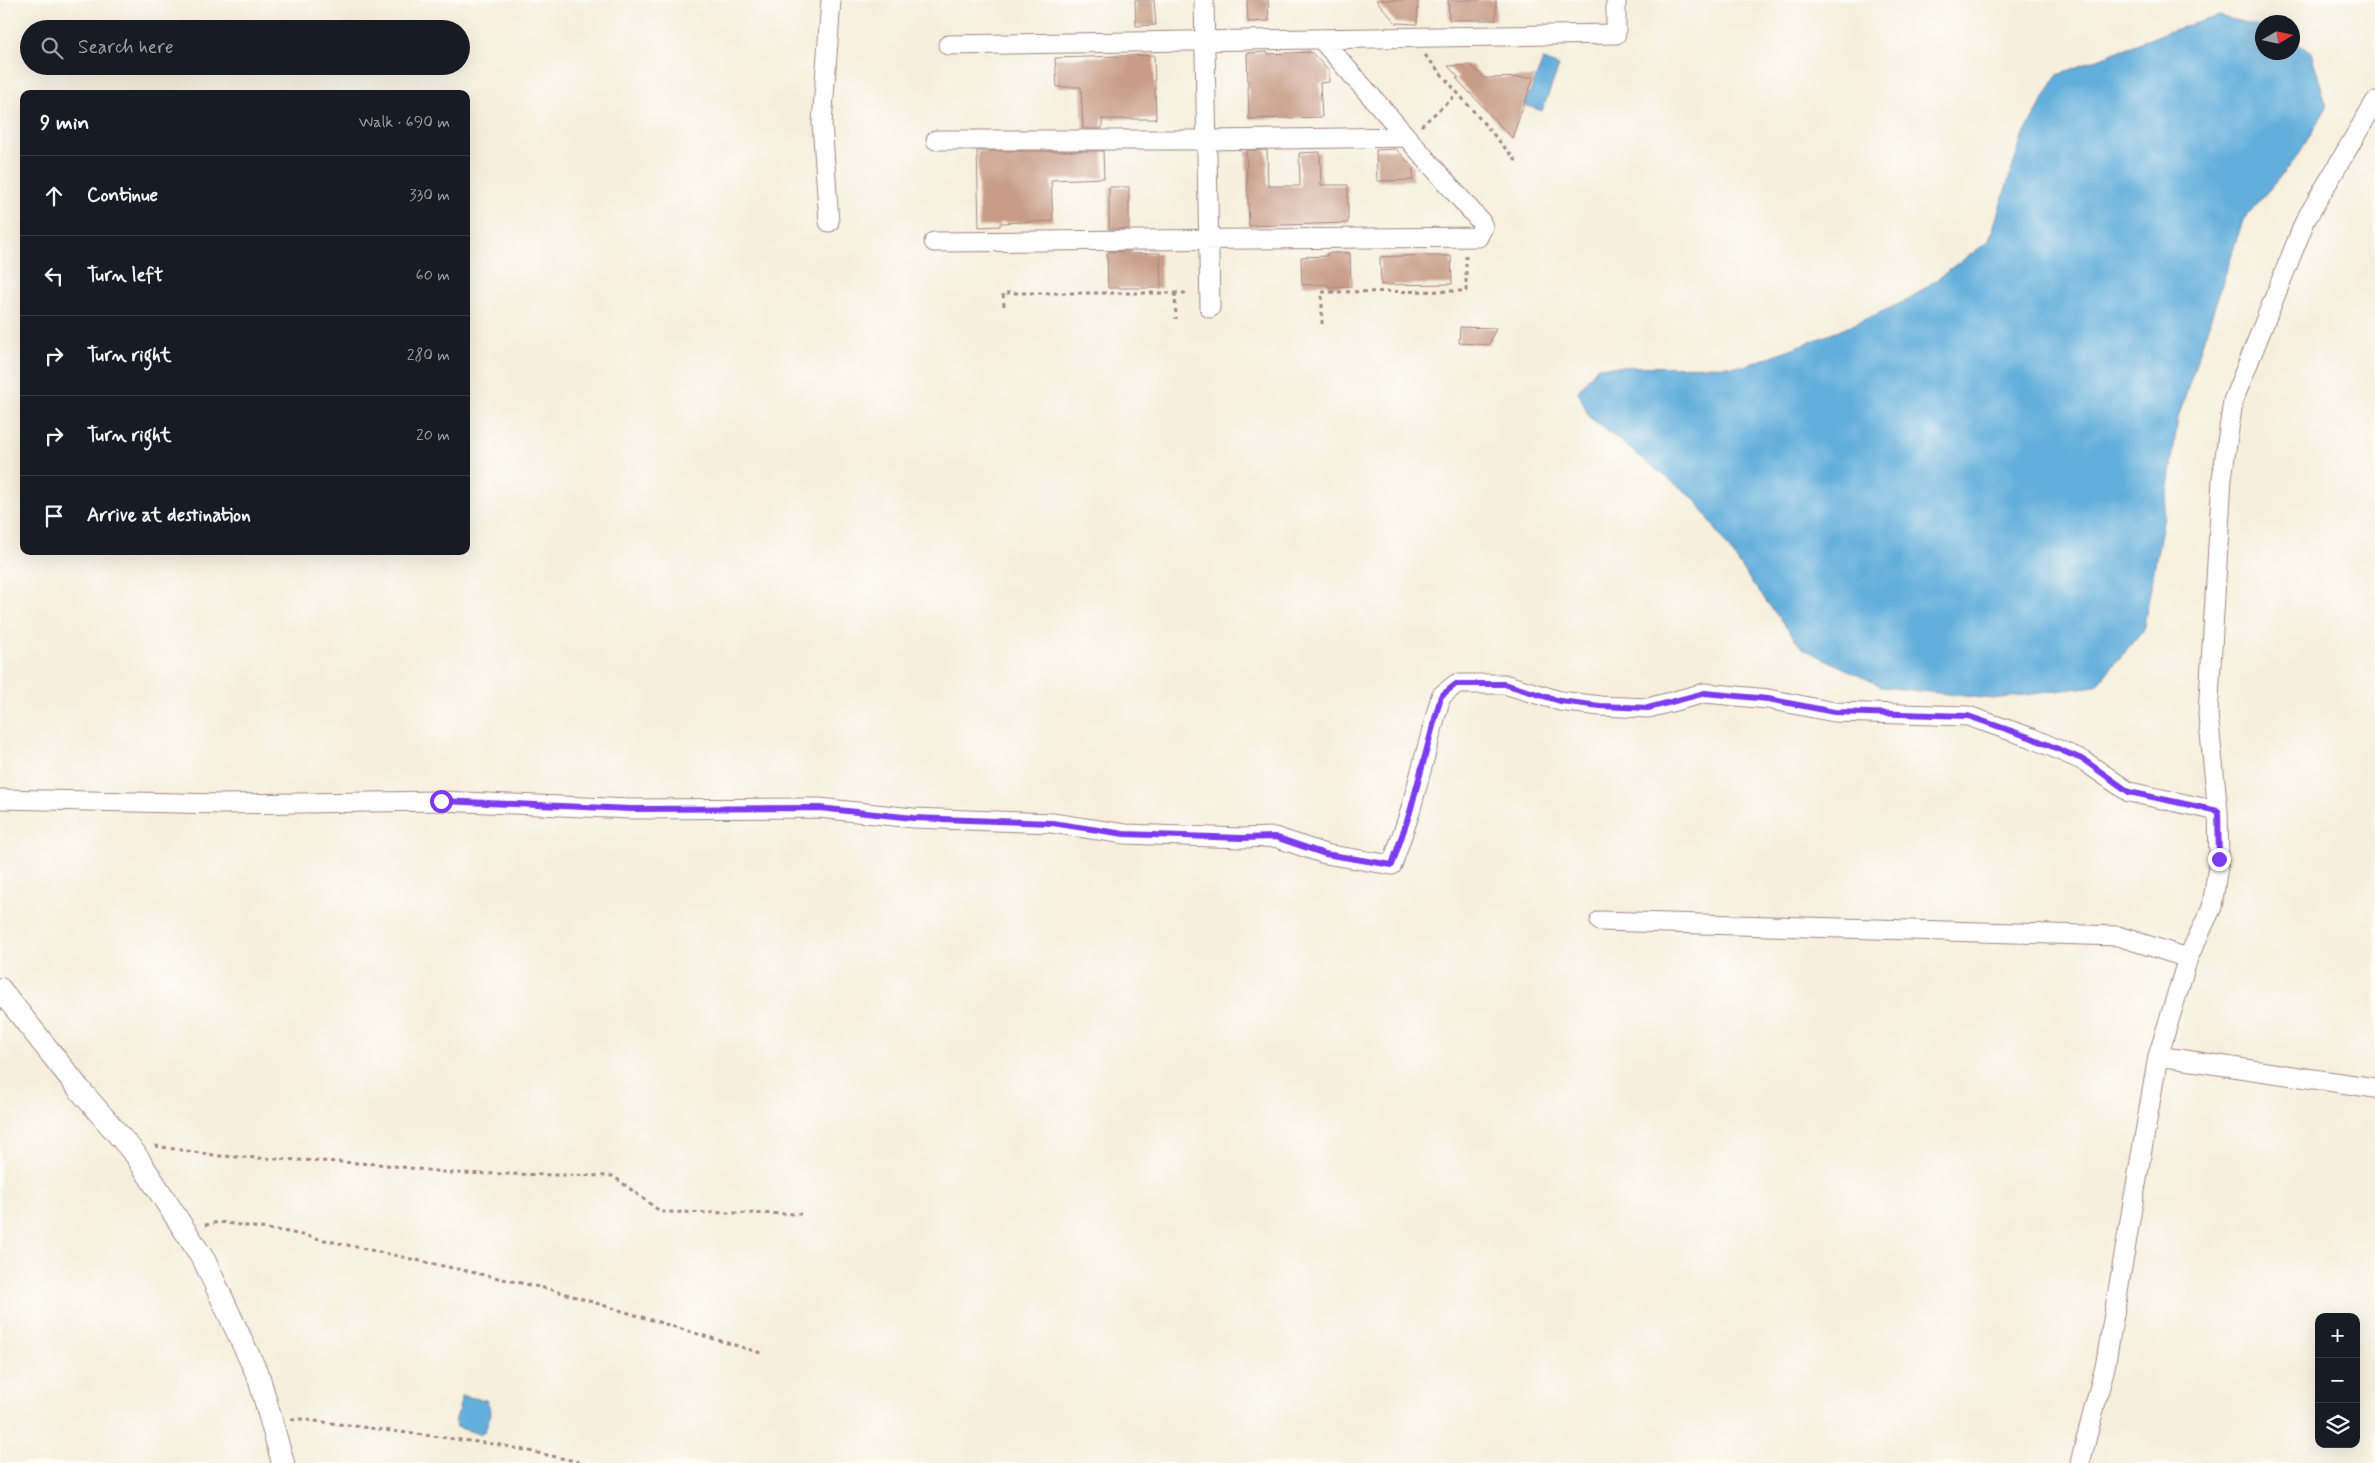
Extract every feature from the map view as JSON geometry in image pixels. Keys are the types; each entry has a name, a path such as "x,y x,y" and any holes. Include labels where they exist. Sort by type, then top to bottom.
{"street":[{"path":"829,222 822,123 831,0"},
{"path":"1204,0 1210,308"},
{"path":"948,45 1616,34 1616,0"},
{"path":"934,242 1466,239 1478,237 1483,227 1480,222 1321,39"},
{"path":"2080,1463 2105,1367 2158,1056 2188,958 2212,906 2219,859 2218,811 2208,715 2222,478 2234,401 2305,221 2375,102"},
{"path":"936,140 1207,140 1407,137"},
{"path":"0,798 221,804 441,801 631,809 819,808 913,818 1052,823 1124,834 1242,838 1275,837 1325,854 1392,865 1410,812 1441,696 1456,684 1504,684 1560,701 1600,706 1648,708 1705,693 1768,699 1834,712 1968,716 2032,738 2084,760 2129,792 2218,811"},
{"path":"1600,921 2118,936 2188,958"},
{"path":"0,989 80,1090 135,1154 204,1260 259,1378 283,1463"},
{"path":"2158,1056 2375,1088"}],"path":[{"path":"1410,38 1518,162"},
{"path":"1407,137 1458,93"},
{"path":"1322,324 1322,292 1466,291 1466,239"},
{"path":"1004,306 1003,293 1186,293"},
{"path":"1176,293 1176,319"},
{"path":"135,1154 143,1148 155,1146 220,1156 378,1164 451,1173 613,1176 661,1212 801,1214"},
{"path":"185,1230 219,1222 288,1232 553,1290 764,1354"},
{"path":"271,1422 300,1419 405,1432 501,1445 584,1463"}],"water":[{"path":"2219,16 2255,25 2255,60 2300,60 2300,45 2311,52 2327,107 2297,157 2243,220 2178,418 2163,522 2143,630 2096,686 1993,699 1883,687 1802,648 1750,580 1696,500 1589,417 1578,391 1598,367 1745,366 1839,331 1910,299 1989,241 2022,138 2057,75 2167,32"},
{"path":"1543,60 1559,66 1542,111 1525,105"},
{"path":"462,1396 486,1400 490,1411 485,1431 479,1434 457,1427 455,1423"}],"building":[{"path":"1135,0 1154,0 1156,25 1136,26"},
{"path":"1247,0 1268,0 1269,21 1248,22"},
{"path":"1376,0 1418,0 1417,24 1396,23"},
{"path":"1448,0 1496,0 1496,20 1449,20"},
{"path":"1268,52 1268,54 1311,52 1329,71 1329,82 1320,83 1322,117 1249,119 1247,53"},
{"path":"1154,55 1156,119 1102,119 1102,129 1083,129 1081,87 1057,87 1055,58"},
{"path":"1471,65 1484,78 1534,77 1512,138 1456,78 1459,78 1448,66"},
{"path":"1396,149 1413,167 1413,180 1377,181 1376,150"},
{"path":"1267,150 1268,186 1300,186 1299,153 1320,152 1321,185 1348,185 1348,223 1249,226 1246,151"},
{"path":"977,151 1103,151 1104,178 1051,180 1053,221 1000,223 1000,226 979,227"},
{"path":"1109,187 1129,187 1129,229 1109,229"},
{"path":"1130,251 1132,254 1160,253 1161,288 1108,288 1107,254 1109,252"},
{"path":"1327,253 1350,253 1351,286 1328,287 1328,284 1302,285 1301,257 1327,256"},
{"path":"1451,256 1452,284 1381,285 1380,257"},
{"path":"1460,327 1496,328 1489,345 1459,343"}],"route":[{"path":"441,801 631,809 819,808 913,818 1052,823 1124,834 1200,835 1242,838 1275,837 1325,854 1392,865 1394,854 1410,812 1441,696 1456,684 1504,684 1560,701 1600,706 1648,708 1705,693 1768,699 1834,712 1968,716 2032,738 2084,760 2129,792 2218,811 2219,859"}]}
